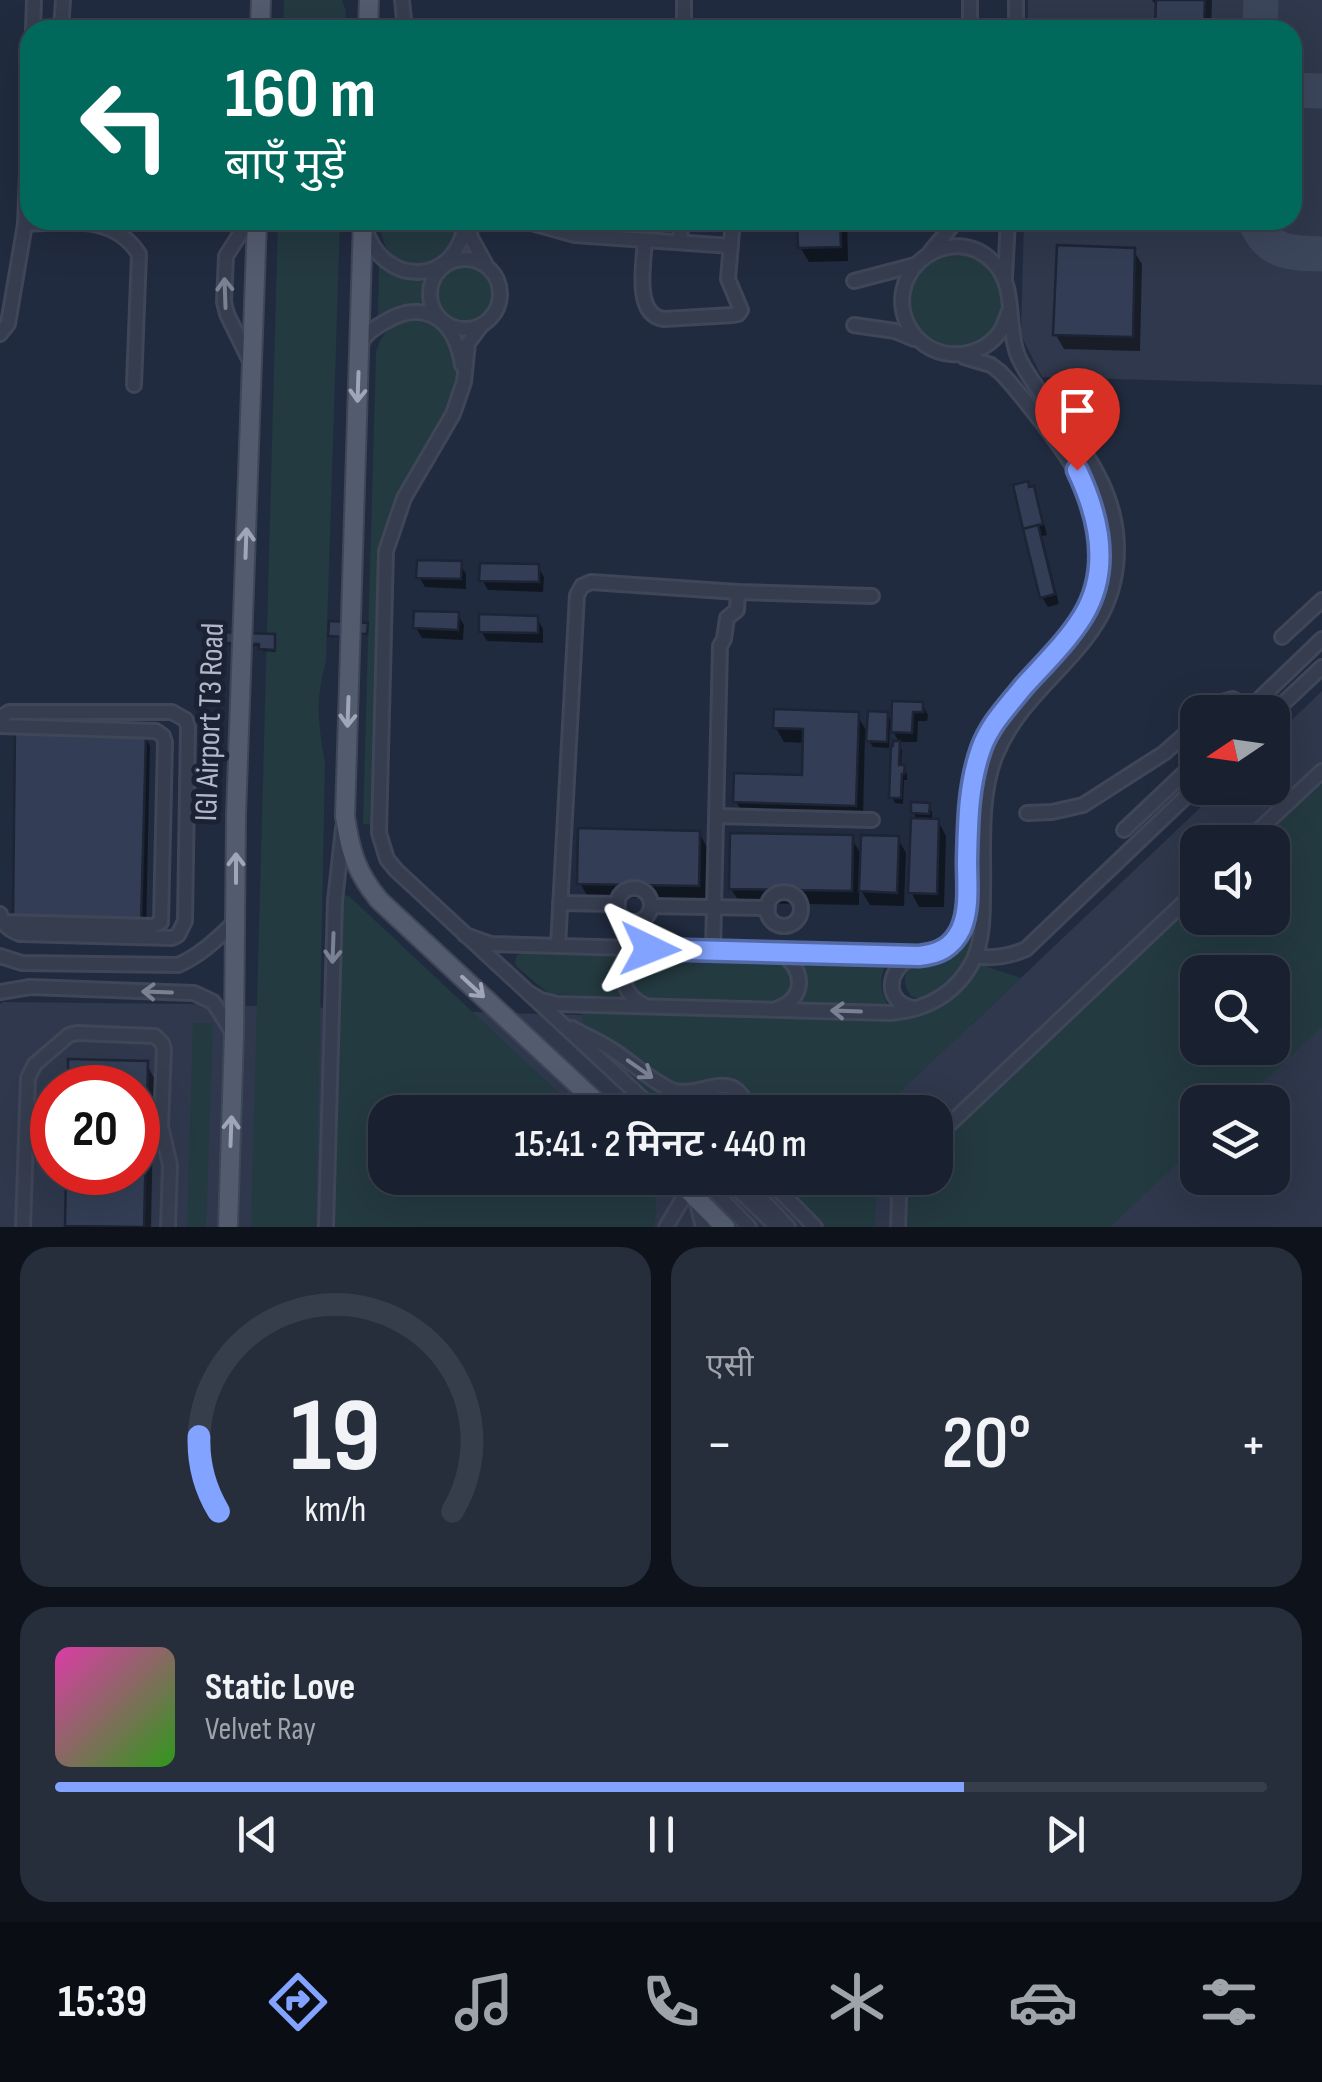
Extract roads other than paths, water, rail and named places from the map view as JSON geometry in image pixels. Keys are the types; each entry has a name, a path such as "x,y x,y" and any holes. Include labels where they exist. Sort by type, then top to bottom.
{"main road":[{"name":"IGI Airport T3 Road","path":"228,1227 236,815 258,230"},
{"path":"364,230 344,816 349,845 356,866 379,900 589,1095"},
{"path":"695,1195 718,1227"},
{"path":"696,1195 725,1227"}],"street":[{"path":"0,334 8,324 24,230"},
{"path":"113,230 130,241 139,254 134,385"},
{"path":"242,230 226,256 224,302 253,366"},
{"path":"367,230 370,241 392,265 413,271 472,259 490,268"},
{"path":"464,230 461,244 430,286 434,310 458,345 464,382"},
{"path":"470,230 500,289 500,301 490,321 468,343 464,382 453,414 404,498 386,551 378,820 382,848 396,870 638,1095"},
{"path":"554,230 732,246"},
{"path":"680,242 681,230"},
{"path":"645,240 644,297 649,312 658,319 738,314 740,302 728,279 733,230"},
{"path":"920,342 903,313 906,279 915,264 950,230"},
{"path":"1005,280 1008,230"},
{"path":"528,994 557,1004 890,1012 938,1000 957,984 975,956 983,919 986,802 996,757 1023,710 1088,639 1114,577 1117,553 1112,509 1095,466 1015,349 1009,294 995,264 980,252 964,247 928,254"},
{"path":"854,281 915,264"},
{"path":"952,355 970,353 987,345 1000,332 1008,311"},
{"path":"359,350 367,333 394,317 423,312 459,330 480,327"},
{"path":"854,325 895,331 935,351 978,360 1000,372 1077,470 1094,510 1100,552 1092,599 1083,616 987,734 970,795 966,916 958,935 947,948 906,960 894,973 897,1000 905,1006 926,1006"},
{"path":"558,946 578,590 591,582 872,596"},
{"path":"712,951 720,646 727,618 738,610 738,592"},
{"path":"1282,637 1322,600"},
{"path":"1264,695 1322,640"},
{"path":"1290,697 1322,666"},
{"path":"1271,688 1278,695"},
{"path":"0,718 9,712 172,712 186,720 188,727 185,921 178,935 172,938 20,934 10,931 1,918"},
{"path":"0,726 156,731 166,742 161,922 153,926 1,918"},
{"path":"1028,813 1082,804 1180,739"},
{"path":"1264,825 1322,771"},
{"path":"1124,830 1180,777"},
{"path":"975,956 1005,956 1026,949 1180,801"},
{"path":"326,1227 334,901 344,816"},
{"path":"717,816 872,820"},
{"path":"635,888 649,896 651,906 648,916 633,922 622,917 618,904 624,891 635,888"},
{"path":"560,903 618,904"},
{"path":"651,906 768,908"},
{"path":"953,1121 1180,906"},
{"path":"0,956 22,963 178,964 206,949 236,920"},
{"path":"465,935 491,944 919,956"},
{"path":"646,1006 628,992 625,972 634,956 650,949"},
{"path":"775,1009 789,1004 799,984 792,961 778,952"},
{"path":"0,992 30,987 194,993 213,1002 234,1035"},
{"path":"556,1020 612,1049 674,1090 713,1085 731,1088 740,1095"},
{"path":"23,1227 28,1078 35,1064 64,1038 77,1033 155,1036 162,1043 161,1126 170,1164 168,1227"},
{"path":"666,1227 688,1195"},
{"path":"693,1195 703,1227"},
{"path":"718,1195 750,1227"},
{"path":"784,1195 814,1227"},
{"path":"898,1227 899,1195"},
{"path":"752,1196 777,1227"},
{"path":"752,1196 788,1227"}]}
